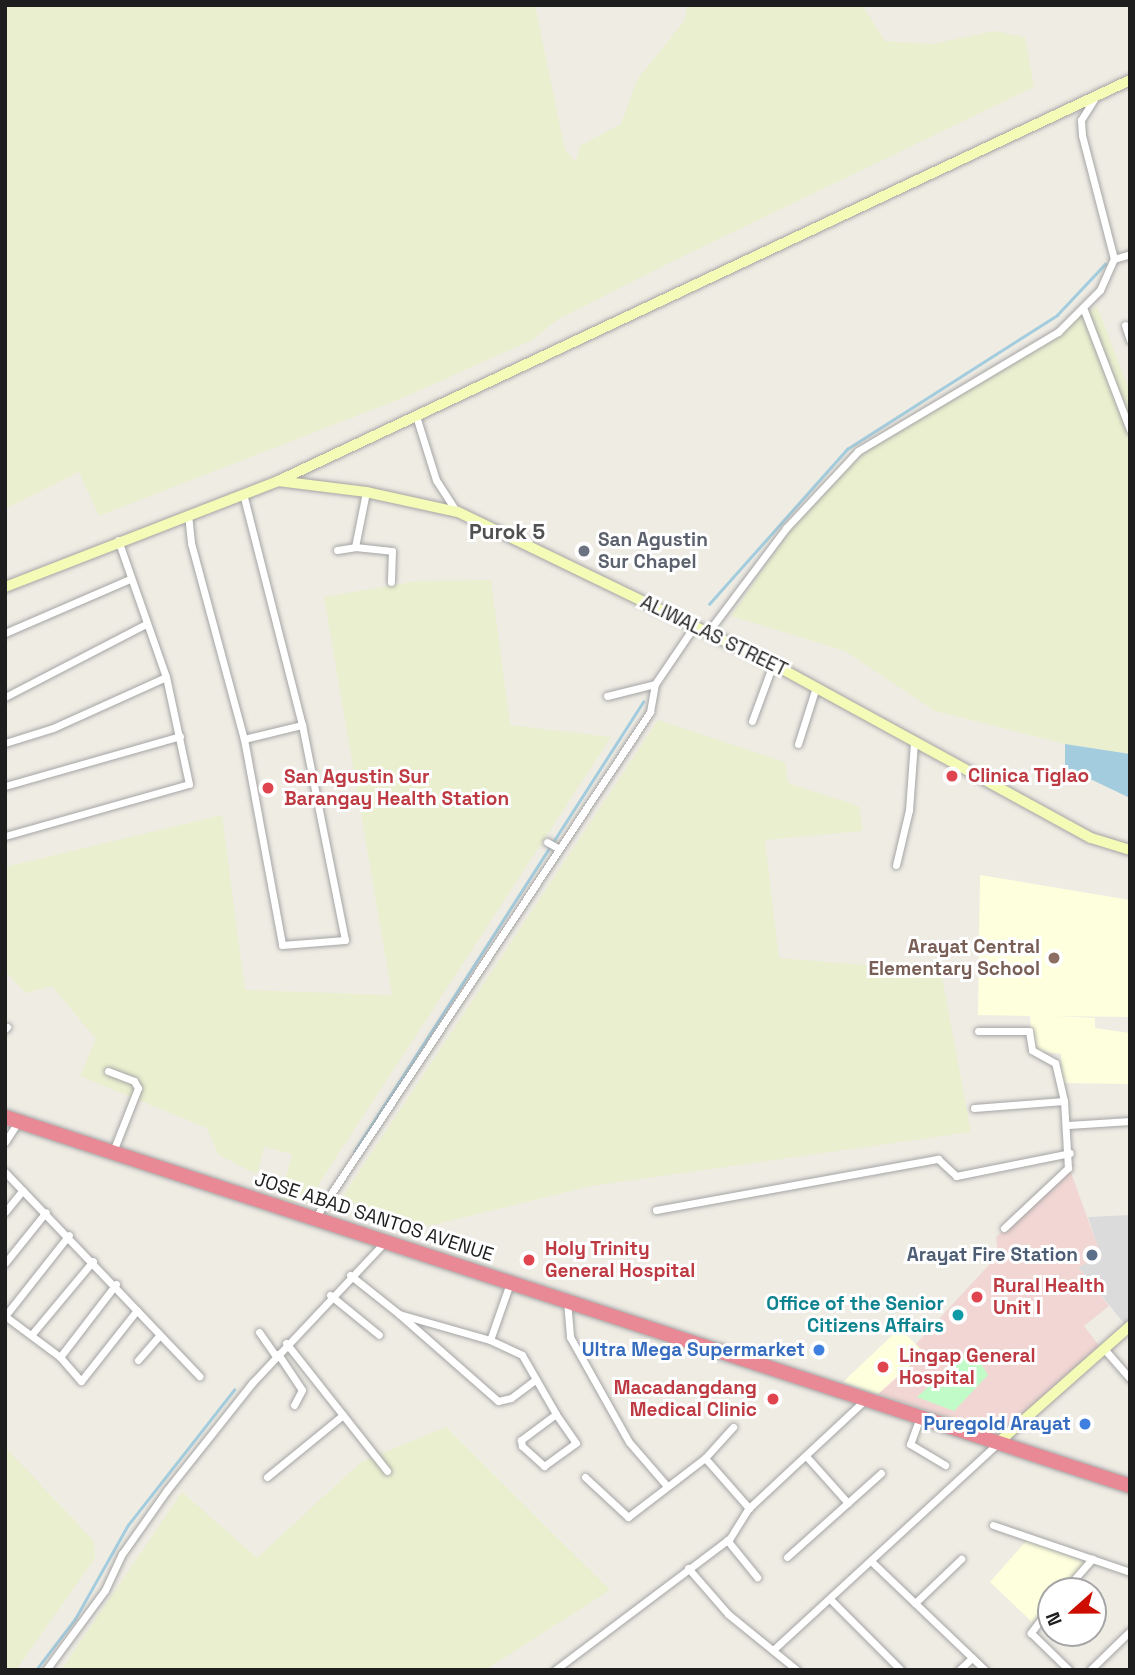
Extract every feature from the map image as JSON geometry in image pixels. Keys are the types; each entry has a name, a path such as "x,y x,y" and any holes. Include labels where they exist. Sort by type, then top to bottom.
{"highway":[{"name":"JOSE ABAD SANTOS AVENUE","path":"12,1119 114,1149 384,1243 1000,1441 1130,1486"}],"street":[{"path":"5,587 117,540 278,481 1130,80"},
{"path":"708,632 786,527 858,451 1058,332 1084,310 1100,290 1114,259 1082,135 1081,120 1096,96"},
{"path":"1114,259 1130,254"},
{"path":"1084,310 1130,430"},
{"path":"1125,325 1130,340"},
{"path":"416,416 436,480 458,512"},
{"name":"ALIWALAS STREET","path":"278,481 366,492 458,512 692,628 708,632 773,664 1091,838 1130,850"},
{"path":"355,547 366,492"},
{"path":"188,514 191,543 244,740 282,945 345,940 302,725 243,494"},
{"path":"5,836 188,787 180,736 166,677 117,540"},
{"path":"337,550 355,547 392,551 391,582"},
{"path":"5,633 130,579"},
{"path":"5,697 146,624"},
{"path":"314,1219 557,848 650,712 655,684 692,628"},
{"path":"752,721 773,664"},
{"path":"5,743 53,729 166,677"},
{"path":"607,696 655,684"},
{"path":"799,744 816,687"},
{"path":"244,740 302,725"},
{"path":"5,786 180,736"},
{"path":"896,865 909,810 914,742"},
{"path":"547,842 557,848"},
{"path":"978,1031 1029,1031 1032,1050 1055,1063 1068,1125 1068,1168 1004,1228"},
{"path":"108,1071 134,1081 138,1088 114,1149"},
{"path":"974,1108 1064,1101"},
{"path":"5,1142 12,1119"},
{"path":"1068,1125 1130,1121"},
{"path":"656,1210 938,1159 956,1176 1070,1153"},
{"path":"5,1172 116,1284 199,1376"},
{"path":"5,1212 23,1190"},
{"path":"5,1263 46,1212"},
{"path":"69,1236 5,1316 60,1357 77,1379 84,1381 137,1310"},
{"path":"46,1670 105,1590 122,1554 167,1490 286,1343 330,1295 384,1243"},
{"path":"32,1334 93,1261"},
{"path":"350,1275 399,1314 498,1402 511,1398 536,1379"},
{"path":"490,1340 510,1282"},
{"path":"60,1357 116,1284"},
{"path":"330,1295 379,1335"},
{"path":"567,1301 570,1337 629,1442 667,1486"},
{"path":"399,1314 490,1340 522,1355 555,1414 576,1443 544,1466 522,1446 521,1440 555,1414"},
{"path":"773,1650 872,1562 1000,1441 1106,1351 1130,1326"},
{"path":"259,1332 302,1390 294,1405"},
{"path":"138,1360 160,1335"},
{"path":"286,1343 387,1471"},
{"path":"1106,1351 1130,1379"},
{"path":"555,1670 727,1540 748,1508 866,1399"},
{"path":"267,1477 343,1415"},
{"path":"920,1416 910,1444 945,1465"},
{"path":"586,1476 628,1517 705,1458 733,1427"},
{"path":"806,1456 848,1503"},
{"path":"705,1458 748,1508"},
{"path":"787,1557 881,1473"},
{"path":"993,1525 1130,1572"},
{"path":"727,1540 757,1577"},
{"path":"915,1603 961,1559"},
{"path":"1076,1577 1092,1559"},
{"path":"872,1562 985,1670"},
{"path":"688,1568 719,1606 797,1670"},
{"path":"830,1599 901,1670"},
{"path":"1037,1625 1031,1633 1037,1639"},
{"path":"1090,1670 1130,1631"},
{"path":"1045,1647 1069,1670"},
{"path":"959,1670 972,1658"}],"shaded area":[{"path":"5,5 535,5 565,150 576,162 580,146 621,124 637,80 685,20 687,5 862,5 885,41 933,44 994,31 1025,37 1034,87 663,266 557,320 532,340 405,397 99,516 79,472 5,509"},
{"path":"1097,306 1130,392 1130,754 1065,744 935,711 845,651 731,616 803,512 868,450"},
{"path":"491,580 510,725 611,737 320,1182 311,1204 280,1200 292,1154 264,1147 258,1172 252,1172 218,1154 207,1128 80,1076 96,1039 52,986 26,993 5,971 5,867 222,815 245,990 392,995 324,597 418,581"},
{"path":"658,720 785,762 788,783 859,806 863,831 765,840 779,958 941,971 971,1132 591,1186 429,1226 341,1199"},
{"name":"Arayat Central Elementary School","path":"980,875 1130,900 1130,1017 1056,1016 1095,1018 1095,1028 1130,1033 1130,1084 1062,1083 1061,1054 1033,1050 1030,1016 978,1015"},
{"path":"1070,1170 1102,1258 1078,1267 1109,1306 1084,1326 1101,1348 1004,1436 878,1394 923,1352 916,1344 998,1255 996,1237"},
{"path":"1130,1215 1130,1326 1127,1327 1078,1267 1101,1257 1088,1217"},
{"name":"Lingap General Hospital","path":"900,1328 924,1353 878,1394 843,1382"},
{"path":"446,1427 610,1590 485,1670 61,1670 182,1492 257,1558 361,1462"},
{"path":"5,1447 94,1541 95,1558 16,1670 5,1670"},
{"path":"1027,1540 1087,1563 1074,1577 1037,1577 1037,1617 1032,1622 990,1582"}],"green space":[{"path":"974,1353 988,1375 954,1411 917,1397 963,1355"}],"water":[{"path":"1065,744 1130,754 1130,798 1065,767"}],"waterway":[{"path":"709,604 847,449 1057,315 1105,264"},
{"path":"354,1152 643,702"},
{"path":"36,1670 75,1619 128,1525 234,1390"}],"place":[{"name":"San Agustin Sur Chapel","path":"584,551"},
{"name":"Clinica Tiglao","path":"952,776"},
{"name":"San Agustin Sur Barangay Health Station","path":"268,788"},
{"name":"Arayat Central Elementary School","path":"1054,958"},
{"name":"Arayat Fire Station","path":"1092,1255"},
{"name":"Holy Trinity General Hospital","path":"529,1260"},
{"name":"Rural Health Unit I","path":"977,1297"},
{"name":"Office of the Senior Citizens Affairs","path":"958,1315"},
{"name":"Ultra Mega Supermarket","path":"819,1350"},
{"name":"Lingap General Hospital","path":"883,1367"},
{"name":"Macadangdang Medical Clinic","path":"773,1399"},
{"name":"Puregold Arayat","path":"1085,1424"}],"district":[{"name":"Purok 5","path":"507,532"}]}
